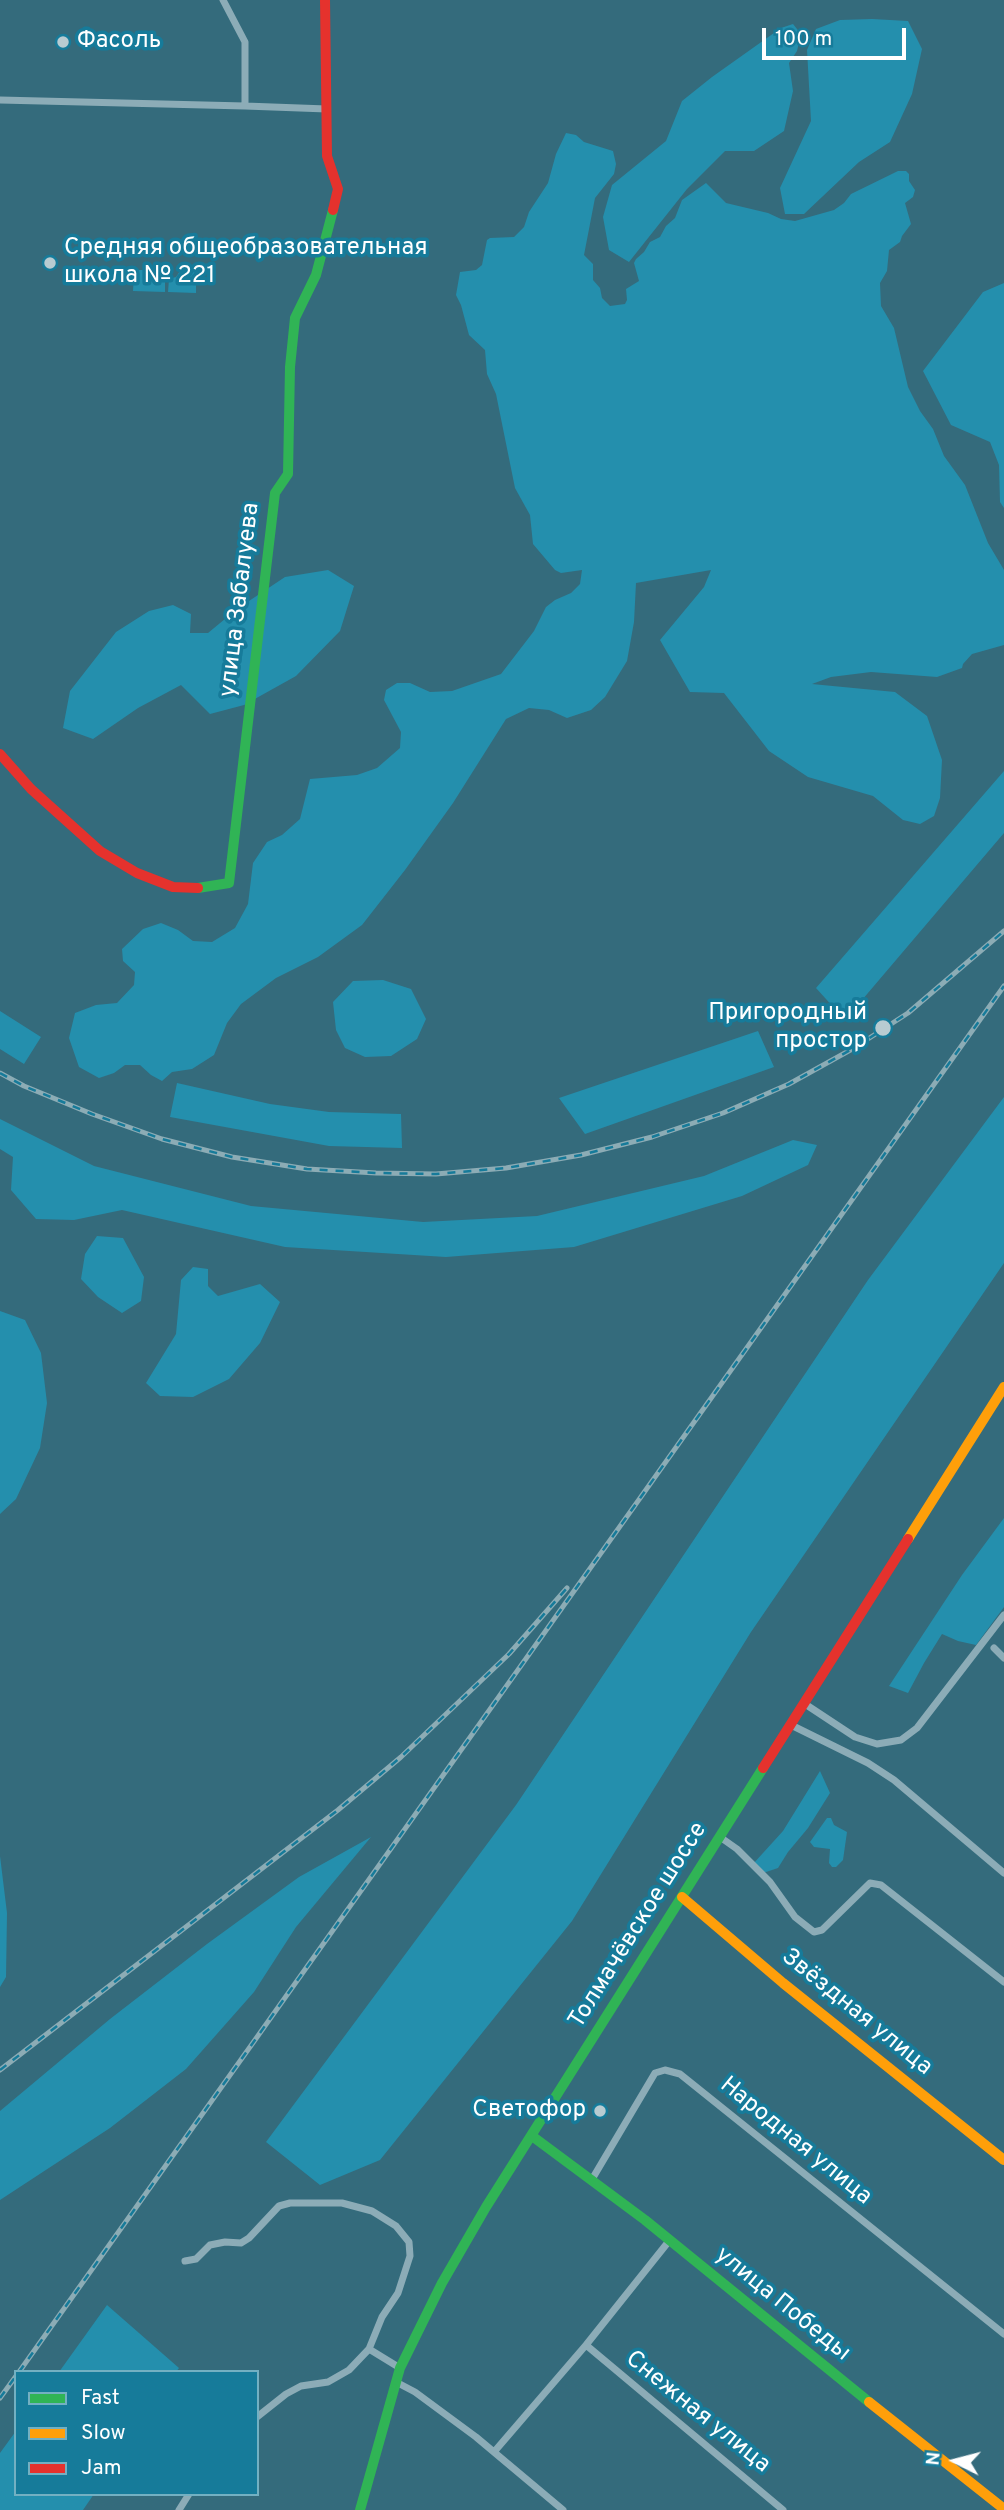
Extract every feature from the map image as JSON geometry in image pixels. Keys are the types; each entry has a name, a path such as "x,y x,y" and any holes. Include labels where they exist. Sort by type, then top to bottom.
{"street":[{"path":"223,0 245,42 245,106"},
{"name":"улица Забалуева","path":"0,754 31,789 100,851 137,873 173,887 207,888 229,883 275,493 288,474 290,367 295,318 316,275 338,189 327,156 324,0"},
{"path":"0,100 327,108"},
{"name":"Толмачёвское шоссе","path":"360,2510 400,2368 442,2283 486,2207 1004,1388"},
{"path":"805,1704 855,1737 877,1744 901,1740 917,1728 1004,1615"},
{"path":"995,1648 1004,1658"},
{"path":"791,1725 867,1763 894,1780 1004,1873"},
{"path":"720,1837 737,1849 770,1882 796,1917 814,1933 822,1930 870,1883 881,1885 1004,1982"},
{"name":"Звёздная улица","path":"682,1897 783,1983 1004,2160"},
{"name":"Народная улица","path":"590,2181 655,2073 665,2070 680,2074 1004,2334"},
{"name":"улица Победы","path":"532,2136 669,2241 1004,2509"},
{"path":"185,2261 196,2259 210,2245 241,2243 279,2206 290,2203 342,2203 372,2211 396,2226 408,2242 410,2256 398,2292 382,2317 369,2349 349,2371 328,2382 301,2386 277,2400 259,2415"},
{"path":"494,2452 586,2345 669,2241"},
{"name":"Снежная улица","path":"586,2345 783,2510"},
{"path":"369,2349 400,2368"},
{"path":"396,2382 415,2392 494,2452 563,2510"}],"shaded area":[{"path":"840,20 908,21 922,49 912,94 890,142 859,162 804,214 785,214 780,188 811,121 807,50 816,29"},
{"path":"793,24 801,34 797,51 789,63 793,91 784,131 754,151 725,151 687,189 629,262 609,250 603,217 612,185 666,141 682,101 781,28"},
{"path":"566,133 613,151 616,164 614,174 595,198 584,255 593,264 593,280 600,288 602,298 610,306 625,304 626,289 639,281 634,263 636,259 650,242 660,237 666,226 675,218 682,200 706,183 726,203 795,221 834,210 851,194 898,171 906,171 909,174 909,181 915,190 913,197 905,203 911,224 900,242 889,250 887,271 880,283 881,306 894,328 908,387 933,429 944,456 965,485 988,543 1004,570 1004,645 972,654 962,668 937,677 871,672 831,677 812,684 895,692 927,716 942,760 940,798 934,816 920,824 903,820 873,796 808,777 769,751 724,693 690,692 660,640 704,587 711,570 636,583 634,622 627,661 605,697 591,710 567,718 549,710 529,708 506,719 453,803 362,925 318,957 276,978 241,1004 227,1023 214,1055 192,1069 172,1072 162,1081 140,1065 125,1065 114,1073 99,1078 79,1067 69,1038 75,1013 96,1005 117,1003 134,985 135,972 123,961 122,949 143,929 161,923 178,930 193,941 212,942 235,928 248,904 253,863 267,842 282,835 300,819 310,779 357,775 377,768 400,748 401,732 384,700 386,690 397,683 410,683 430,692 452,691 501,674 534,631 546,607 571,593 580,584 582,570 561,573 555,570 533,544 530,515 515,488 496,394 487,374 485,350 469,335 456,295 460,272 476,270 482,265 487,240 514,237 524,227 529,212 548,183 556,154"},
{"path":"134,270 153,270 158,277 165,279 165,292 133,291"},
{"path":"180,271 196,272 196,293 168,292 169,279 176,277"},
{"path":"1004,283 1004,508 1000,502 999,465 990,442 951,425 923,371 983,292"},
{"path":"328,570 354,586 340,631 296,676 244,705 210,714 181,685 138,708 93,739 63,728 70,691 116,632 149,611 173,605 191,614 190,633 208,633 237,609 285,577"},
{"path":"1004,771 1004,833 845,1020 816,988"},
{"path":"383,980 411,989 426,1019 417,1039 391,1056 365,1057 345,1048 336,1030 333,1002 353,981"},
{"path":"0,1011 41,1037 24,1064 0,1049"},
{"path":"758,1031 774,1067 585,1134 559,1098"},
{"path":"177,1083 270,1104 329,1112 401,1114 402,1148 329,1146 170,1117"},
{"path":"1004,1097 1004,1263 751,1632 572,1921 380,2160 320,2185 266,2142 516,1805 868,1280"},
{"path":"0,1119 94,1166 251,1206 423,1222 537,1216 704,1176 793,1140 817,1145 808,1165 742,1196 574,1247 446,1257 285,1247 122,1210 74,1220 36,1219 11,1190 13,1157 0,1149"},
{"path":"97,1236 123,1238 144,1277 141,1301 122,1313 98,1297 81,1279 85,1254"},
{"path":"193,1267 208,1269 208,1286 218,1296 260,1284 280,1302 260,1343 229,1379 193,1397 160,1396 146,1383 176,1334 181,1280"},
{"path":"0,1311 25,1320 41,1353 47,1403 40,1448 16,1499 0,1514"},
{"path":"1004,1518 1004,1607 976,1645 942,1634 908,1693 889,1686 962,1575"},
{"path":"820,1771 830,1793 778,1868 760,1874 753,1864 783,1831"},
{"path":"827,1818 831,1818 834,1825 847,1832 843,1860 836,1867 829,1863 830,1849 814,1847 810,1842"},
{"path":"371,1837 296,1927 254,1992 186,2069 110,2128 0,2200 0,2111 110,2019 207,1944 299,1877"},
{"path":"0,1856 7,1913 6,1977 0,1987"},
{"path":"107,2305 179,2368 178,2370 60,2370"},
{"path":"14,2434 14,2496 93,2496 83,2510 0,2510 0,2453"}],"railway":[{"path":"0,1073 24,1086 92,1114 162,1139 232,1157 307,1169 376,1173 436,1174 506,1168 581,1155 652,1137 723,1113 789,1084 854,1048 908,1013 1004,931"},
{"path":"20,2370 1004,986"},
{"path":"0,2070 338,1810 401,1757 509,1654 567,1588"},
{"path":"0,2398 14,2379"}],"traffic: fast":[{"path":"198,888 229,883 275,493 288,474 290,367 295,318 316,275 333,210"},
{"path":"360,2510 400,2368 442,2283 486,2207 763,1768"},
{"path":"532,2136 645,2220 869,2402"}],"traffic: slow":[{"path":"908,1539 1004,1387"},
{"path":"682,1897 783,1983 1004,2160"},
{"path":"869,2402 1004,2509"}],"traffic: jam":[{"path":"325,0 327,156 338,189 333,210"},
{"path":"0,754 31,789 100,851 137,873 173,887 198,888"},
{"path":"763,1768 908,1539"}],"place":[{"name":"Фасоль","path":"63,42"},
{"name":"Средняя общеобразовательная школа № 221","path":"50,263"},
{"name":"Пригородный простор","path":"883,1028"},
{"name":"Светофор","path":"600,2111"}]}
